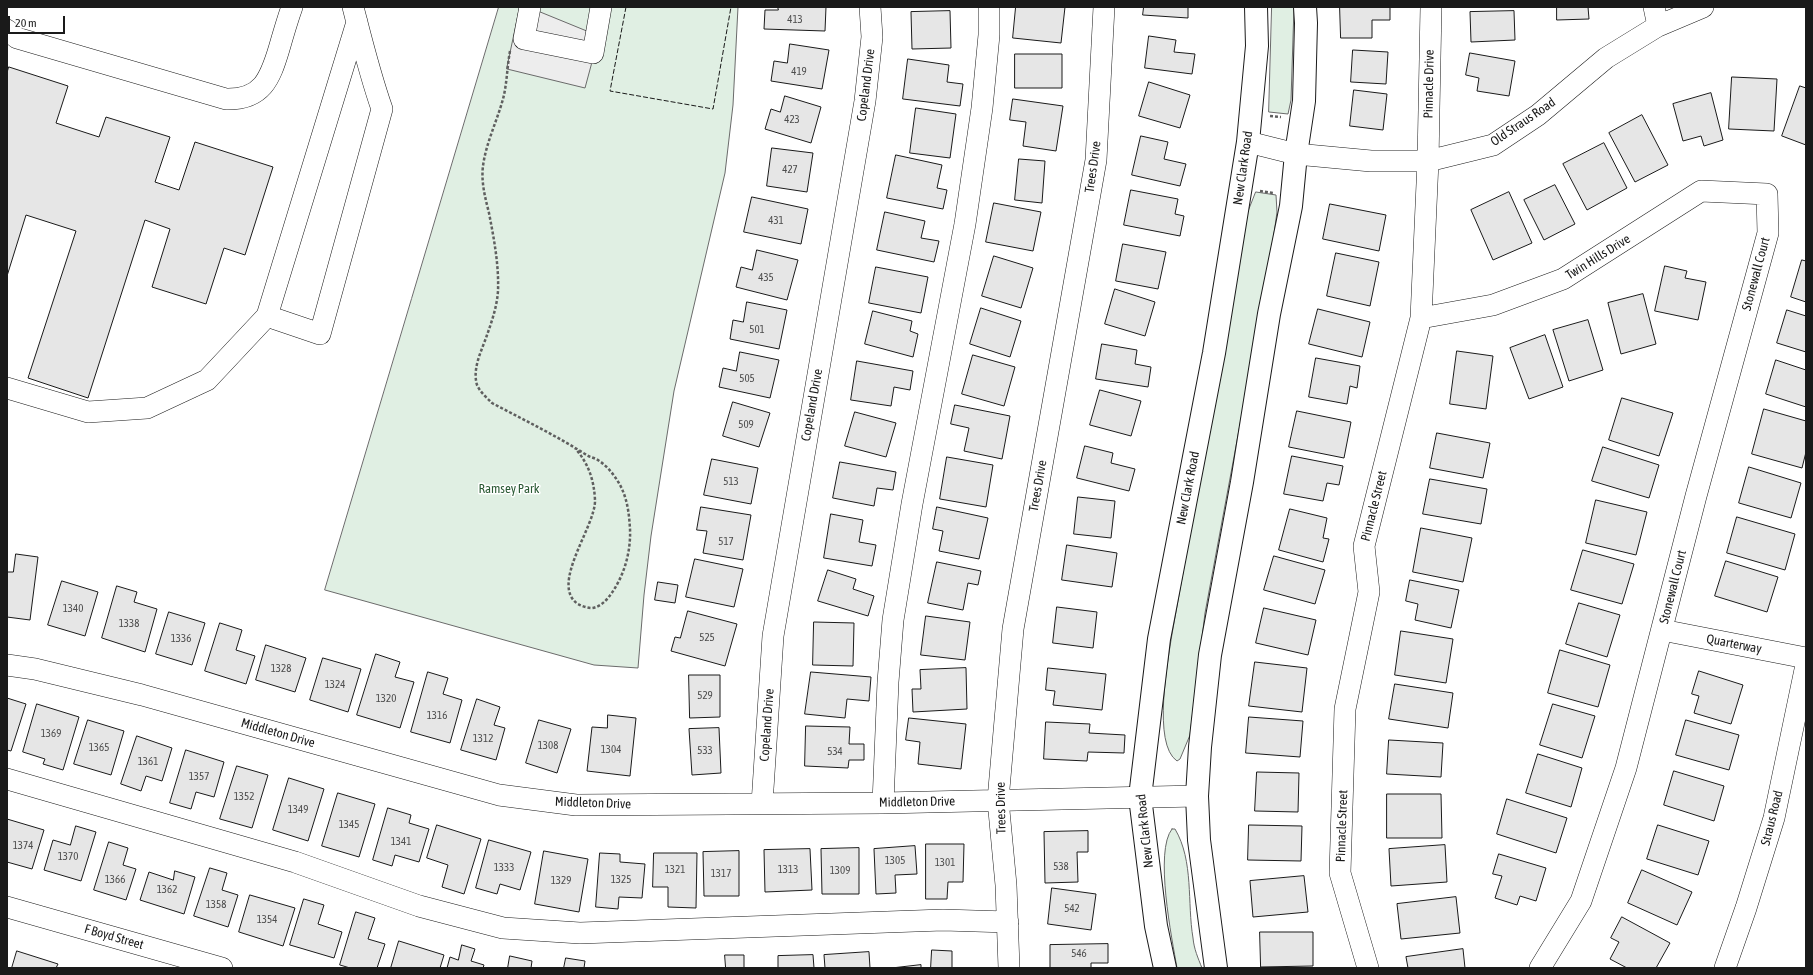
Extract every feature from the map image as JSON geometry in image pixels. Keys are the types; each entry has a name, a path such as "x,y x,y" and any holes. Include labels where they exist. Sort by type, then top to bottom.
{"main road":[{"name":"New Clark Road","path":"1165,968 1156,926 1140,797 1159,639 1214,352 1248,142 1257,46 1256,7"},
{"path":"1216,968 1199,840 1197,796 1200,747 1210,655 1242,482 1269,314 1291,206 1296,154 1304,101 1305,7"}],"street":[{"path":"7,30 17,38 226,99 238,99 254,93 263,87 271,73 292,7"},
{"path":"530,7 524,39 593,53 601,7"},
{"name":"Copeland Drive","path":"762,804 773,636 865,100 872,37 870,7"},
{"path":"883,802 888,682 893,620 912,504 966,216 982,108 989,35 988,7"},
{"name":"Trees Drive","path":"1009,968 1008,922 998,800 1012,629 1096,160 1104,7"},
{"name":"Pinnacle Drive","path":"1428,161 1431,7"},
{"name":"Old Straus Road","path":"1248,142 1296,154 1371,161 1428,161 1493,145 1538,115 1656,17 1703,7"},
{"path":"267,316 320,334 382,109 370,74 355,14"},
{"path":"7,388 88,412 147,408 207,380 267,316 355,14"},
{"name":"Pinnacle Street","path":"1368,968 1340,873 1345,709 1369,592 1364,546 1421,318 1428,161"},
{"name":"Twin Hills Drive","path":"1421,318 1493,304 1563,279 1702,191 1767,194"},
{"name":"Stonewall Court","path":"1540,968 1580,901 1626,768 1696,496 1768,233 1767,194"},
{"name":"Quarterway","path":"1662,630 1806,658"},
{"name":"Straus Road","path":"1725,968 1746,908 1774,818 1806,664"},
{"name":"Middleton Drive","path":"7,665 35,669 142,695 499,795 576,805 762,804 1197,796"},
{"path":"7,779 295,862 419,906 503,928 580,933 943,920 1008,922"},
{"name":"F Boyd Street","path":"7,907 222,968"}],"path":[{"path":"506,69 504,97 495,128 486,151 483,166 484,193 495,247 498,292 495,312 487,337 480,352 476,374 478,385 484,395 492,403 560,438 597,460 610,470 618,481 625,496 629,514 630,536 626,563 620,581 607,598 599,606 590,608 581,606 573,601 569,592 571,567 592,516 595,502 590,470 575,448"},
{"path":"1269,116 1286,118"},
{"path":"1257,190 1273,193"}],"green space":[{"name":"Ramsey Park","path":"499,7 738,7 733,105 725,173 674,391 651,536 638,668 594,665 325,590"},
{"path":"1272,7 1294,7 1291,100 1288,114 1269,112"},
{"path":"1256,192 1276,195 1277,212 1270,263 1205,613 1190,735 1180,759 1177,761 1169,752 1165,738 1163,720 1165,681 1172,634 1247,214"},
{"path":"1172,829 1175,829 1181,841 1185,855 1189,882 1191,925 1196,953 1202,968 1177,968 1168,917 1164,875 1164,856 1167,840"}],"shaded area":[{"path":"520,7 528,7 599,36 585,88 507,69"}],"building":[{"path":"778,7 826,7 825,31 764,29 765,10 778,10"},
{"path":"1016,7 1065,7 1061,43 1013,38"},
{"path":"1144,7 1188,7 1188,18 1143,15"},
{"path":"1340,7 1390,7 1390,20 1372,20 1372,38 1341,38"},
{"path":"1557,7 1588,7 1589,19 1557,20"},
{"path":"950,11 951,48 912,49 911,12"},
{"path":"1514,11 1515,40 1471,42 1470,12"},
{"path":"1149,36 1176,40 1174,52 1195,54 1192,74 1145,68"},
{"path":"790,44 829,50 822,89 771,81 774,61 787,63"},
{"path":"1353,50 1388,52 1386,84 1351,82"},
{"path":"1470,53 1515,61 1509,96 1477,91 1479,78 1466,75"},
{"path":"1015,54 1062,54 1062,88 1015,88"},
{"path":"908,59 949,65 947,82 963,84 960,106 903,99"},
{"path":"9,67 68,86 56,123 99,137 106,117 170,137 155,182 179,190 195,142 273,167 245,255 224,248 206,304 152,287 170,229 145,220 88,398 28,378 76,231 26,215 7,276 7,73"},
{"path":"1732,77 1777,79 1774,131 1729,129"},
{"path":"1149,82 1190,95 1180,128 1139,116"},
{"path":"1800,86 1806,88 1806,145 1782,136"},
{"path":"1354,90 1387,94 1383,130 1350,126"},
{"path":"1711,93 1723,140 1704,146 1701,136 1683,141 1673,104"},
{"path":"785,96 821,107 811,143 765,129 771,109 780,112"},
{"path":"1013,99 1063,106 1056,151 1023,146 1026,122 1010,120"},
{"path":"916,108 956,114 950,158 910,153"},
{"path":"1642,115 1668,165 1635,182 1609,133"},
{"path":"1141,136 1168,142 1164,159 1186,164 1180,186 1132,175"},
{"path":"1604,143 1627,188 1587,210 1563,164"},
{"path":"772,148 813,153 807,192 767,186"},
{"path":"896,155 942,165 937,188 947,190 943,209 887,198"},
{"path":"1019,159 1045,161 1042,203 1015,200"},
{"path":"1555,185 1575,224 1544,240 1524,200"},
{"path":"1131,190 1178,199 1175,214 1184,216 1180,236 1124,225"},
{"path":"1509,192 1532,243 1493,260 1471,210"},
{"path":"752,197 808,209 801,244 744,232"},
{"path":"994,203 1041,212 1033,251 986,242"},
{"path":"1330,204 1386,215 1379,251 1323,239"},
{"path":"885,212 925,221 921,238 939,241 934,262 877,250"},
{"path":"1123,244 1166,252 1158,289 1116,281"},
{"path":"757,250 798,260 787,300 736,287 741,267 752,270"},
{"path":"1336,253 1379,262 1370,306 1327,296"},
{"path":"994,256 1033,268 1021,308 982,296"},
{"path":"1802,260 1806,261 1806,302 1791,297"},
{"path":"1665,266 1687,271 1685,278 1706,282 1698,320 1655,311"},
{"path":"876,267 928,277 921,313 869,303"},
{"path":"1115,289 1155,302 1145,336 1105,324"},
{"path":"1643,294 1656,344 1621,354 1608,303"},
{"path":"747,302 787,310 779,349 730,339 733,320 743,322"},
{"path":"981,308 1021,321 1010,357 970,344"},
{"path":"1318,309 1370,322 1362,357 1309,344"},
{"path":"1787,310 1806,316 1806,352 1777,343"},
{"path":"873,311 912,321 910,331 918,334 913,357 865,344"},
{"path":"1588,320 1603,370 1569,381 1553,330"},
{"path":"1545,335 1563,387 1529,399 1510,348"},
{"path":"1102,344 1137,350 1135,364 1151,367 1148,387 1096,379"},
{"path":"1457,351 1493,356 1486,409 1450,404"},
{"path":"740,352 779,360 770,398 719,387 723,368 736,371"},
{"path":"973,355 1015,367 1004,406 962,394"},
{"path":"1316,358 1360,366 1357,388 1350,386 1347,404 1309,397"},
{"path":"1776,360 1806,370 1806,407 1766,394"},
{"path":"857,361 913,371 910,390 894,387 891,406 851,400"},
{"path":"1100,390 1141,401 1131,436 1090,425"},
{"path":"1622,398 1673,413 1659,456 1609,440"},
{"path":"733,402 770,413 759,447 723,436"},
{"path":"955,405 1010,416 1002,459 964,451 969,428 951,424"},
{"path":"1764,409 1806,421 1806,452 1802,468 1752,454"},
{"path":"1297,411 1351,422 1344,458 1289,447"},
{"path":"855,412 896,423 886,457 845,446"},
{"path":"1437,433 1490,443 1483,478 1430,468"},
{"path":"1085,446 1113,453 1111,463 1135,469 1129,491 1077,478"},
{"path":"1603,447 1659,465 1649,498 1592,481"},
{"path":"1292,456 1343,466 1339,485 1327,483 1323,501 1284,494"},
{"path":"947,457 993,465 986,507 940,499"},
{"path":"712,459 758,468 751,504 704,495"},
{"path":"840,462 896,472 893,490 877,488 874,506 833,498"},
{"path":"1749,467 1801,483 1791,518 1739,503"},
{"path":"1430,479 1487,489 1481,524 1423,514"},
{"path":"1078,497 1115,501 1111,538 1074,534"},
{"path":"1596,500 1647,512 1636,555 1586,543"},
{"path":"701,507 751,515 743,560 703,553 707,531 697,530"},
{"path":"937,507 988,518 979,559 939,551 943,531 933,529"},
{"path":"1290,509 1327,518 1323,538 1329,539 1323,562 1279,550"},
{"path":"831,514 863,520 859,542 876,545 872,566 824,558"},
{"path":"1737,517 1795,534 1785,570 1727,553"},
{"path":"1421,528 1472,538 1463,582 1413,572"},
{"path":"1067,545 1117,553 1112,587 1062,580"},
{"path":"1583,550 1634,564 1622,604 1571,590"},
{"path":"16,554 38,557 30,620 7,617 7,572 13,572"},
{"path":"1274,556 1325,570 1315,604 1264,590"},
{"path":"695,559 743,569 734,607 686,597"},
{"path":"1726,561 1778,577 1767,612 1715,596"},
{"path":"937,562 981,571 978,585 968,583 963,610 928,603"},
{"path":"828,570 856,579 853,589 874,596 868,616 818,601"},
{"path":"1410,580 1459,590 1451,628 1415,620 1418,604 1406,601"},
{"path":"62,581 98,592 85,636 48,625"},
{"path":"658,582 678,585 675,603 655,600"},
{"path":"117,586 137,592 134,602 157,609 145,652 102,638"},
{"path":"1579,603 1620,615 1607,657 1566,644"},
{"path":"1057,607 1097,612 1093,648 1053,643"},
{"path":"1264,608 1316,620 1308,655 1256,643"},
{"path":"688,611 737,624 725,666 671,651 675,637 680,638"},
{"path":"169,612 205,623 192,665 156,654"},
{"path":"926,616 970,622 965,660 921,655"},
{"path":"814,622 854,623 853,666 813,665"},
{"path":"220,623 242,630 236,650 255,656 246,684 205,671"},
{"path":"1401,631 1453,639 1446,683 1395,675"},
{"path":"266,645 306,658 295,692 256,680"},
{"path":"1560,650 1610,665 1598,707 1548,693"},
{"path":"376,654 400,662 395,677 414,682 400,728 357,715"},
{"path":"323,658 361,669 348,712 310,700"},
{"path":"1255,662 1307,668 1302,712 1249,706"},
{"path":"966,668 967,709 913,712 912,689 921,689 920,670"},
{"path":"1048,668 1106,674 1102,710 1053,705 1055,691 1046,690"},
{"path":"1699,671 1743,685 1731,724 1694,713 1699,696 1692,694"},
{"path":"428,672 448,678 443,694 462,700 450,743 411,732"},
{"path":"811,672 871,677 869,701 847,699 845,718 805,714"},
{"path":"689,675 720,675 720,717 690,718"},
{"path":"1395,684 1453,693 1448,728 1389,719"},
{"path":"7,698 26,704 11,751 7,750"},
{"path":"477,699 500,707 494,725 505,728 496,760 461,750"},
{"path":"37,704 79,717 63,770 43,764 45,759 23,752"},
{"path":"1553,704 1595,716 1582,758 1540,745"},
{"path":"608,715 636,718 630,776 587,771 592,727 607,728"},
{"path":"1249,717 1303,721 1300,757 1246,753"},
{"path":"909,718 966,724 961,769 918,764 920,742 906,740"},
{"path":"88,720 124,731 111,775 74,764"},
{"path":"539,720 571,729 557,773 526,763"},
{"path":"1686,720 1739,735 1729,770 1676,755"},
{"path":"1046,722 1090,724 1089,733 1125,735 1124,753 1088,752 1087,761 1044,759"},
{"path":"806,726 850,727 849,744 864,744 864,760 849,760 848,768 805,766"},
{"path":"719,728 721,773 692,775 689,729"},
{"path":"137,736 172,748 162,781 146,776 141,791 121,784"},
{"path":"1389,740 1443,743 1441,777 1387,774"},
{"path":"186,750 224,762 214,797 196,792 191,809 170,803"},
{"path":"1538,754 1582,768 1571,807 1526,793"},
{"path":"237,766 268,775 252,828 220,819"},
{"path":"1674,771 1724,786 1714,821 1664,805"},
{"path":"1257,772 1299,773 1298,812 1255,811"},
{"path":"289,778 324,789 308,841 273,830"},
{"path":"338,793 375,804 359,857 322,846"},
{"path":"1387,794 1441,794 1442,838 1387,838"},
{"path":"1507,799 1567,818 1556,853 1497,834"},
{"path":"388,808 411,815 409,823 429,829 419,862 395,855 392,866 373,860"},
{"path":"7,819 44,830 32,869 7,862"},
{"path":"437,825 481,839 464,894 442,887 448,865 427,858"},
{"path":"1249,825 1302,826 1301,861 1248,860"},
{"path":"1658,825 1709,841 1698,875 1647,859"},
{"path":"76,826 96,832 81,881 44,870 53,840 70,845"},
{"path":"1088,831 1088,852 1077,852 1078,882 1045,883 1044,832"},
{"path":"489,840 531,852 520,890 500,884 497,894 476,888"},
{"path":"109,842 128,848 123,865 136,869 126,900 94,890"},
{"path":"926,844 964,844 963,882 948,882 947,899 926,899"},
{"path":"1445,845 1447,882 1391,886 1389,849"},
{"path":"915,846 917,874 895,875 896,893 876,894 874,849"},
{"path":"859,848 859,894 822,894 821,849"},
{"path":"810,849 812,890 765,892 764,850"},
{"path":"544,851 588,859 579,912 535,904"},
{"path":"739,851 739,896 704,896 703,852"},
{"path":"600,853 620,854 620,862 645,864 642,898 619,897 618,909 596,907"},
{"path":"654,853 697,853 696,908 668,907 668,887 653,887"},
{"path":"1499,854 1546,868 1536,901 1520,896 1517,905 1495,898 1502,876 1493,874"},
{"path":"210,868 227,873 222,890 238,895 228,927 194,916"},
{"path":"1642,870 1692,892 1677,925 1628,903"},
{"path":"175,871 195,877 184,914 140,900 149,872 173,880"},
{"path":"1304,876 1308,912 1253,917 1250,881"},
{"path":"1052,888 1096,894 1091,930 1048,924"},
{"path":"250,895 295,908 283,946 239,932"},
{"path":"1456,897 1460,933 1401,939 1397,904"},
{"path":"304,899 324,905 318,924 342,932 334,958 290,945"},
{"path":"356,912 375,918 368,939 385,944 377,968 350,968 340,965"},
{"path":"1622,917 1670,943 1656,968 1627,968 1610,959 1619,942 1611,938"},
{"path":"1260,932 1313,932 1313,966 1261,967"},
{"path":"399,941 444,955 440,968 391,968"},
{"path":"1108,944 1108,963 1091,963 1091,968 1050,968 1050,945"},
{"path":"462,945 475,949 471,961 484,965 483,968 447,968 450,957 458,960"},
{"path":"1463,949 1465,968 1408,968 1406,957"},
{"path":"932,950 952,951 952,968 931,968"},
{"path":"17,951 58,964 56,968 12,968"},
{"path":"869,952 870,968 825,968 824,955"},
{"path":"725,955 744,955 744,968 726,968"},
{"path":"813,955 814,968 778,968 778,956"},
{"path":"510,956 532,961 531,968 508,968"},
{"path":"566,958 585,961 584,968 564,968"},
{"path":"921,965 921,968 892,968"}],"fence":[{"path":"626,7 610,91 713,109 731,7"}]}
